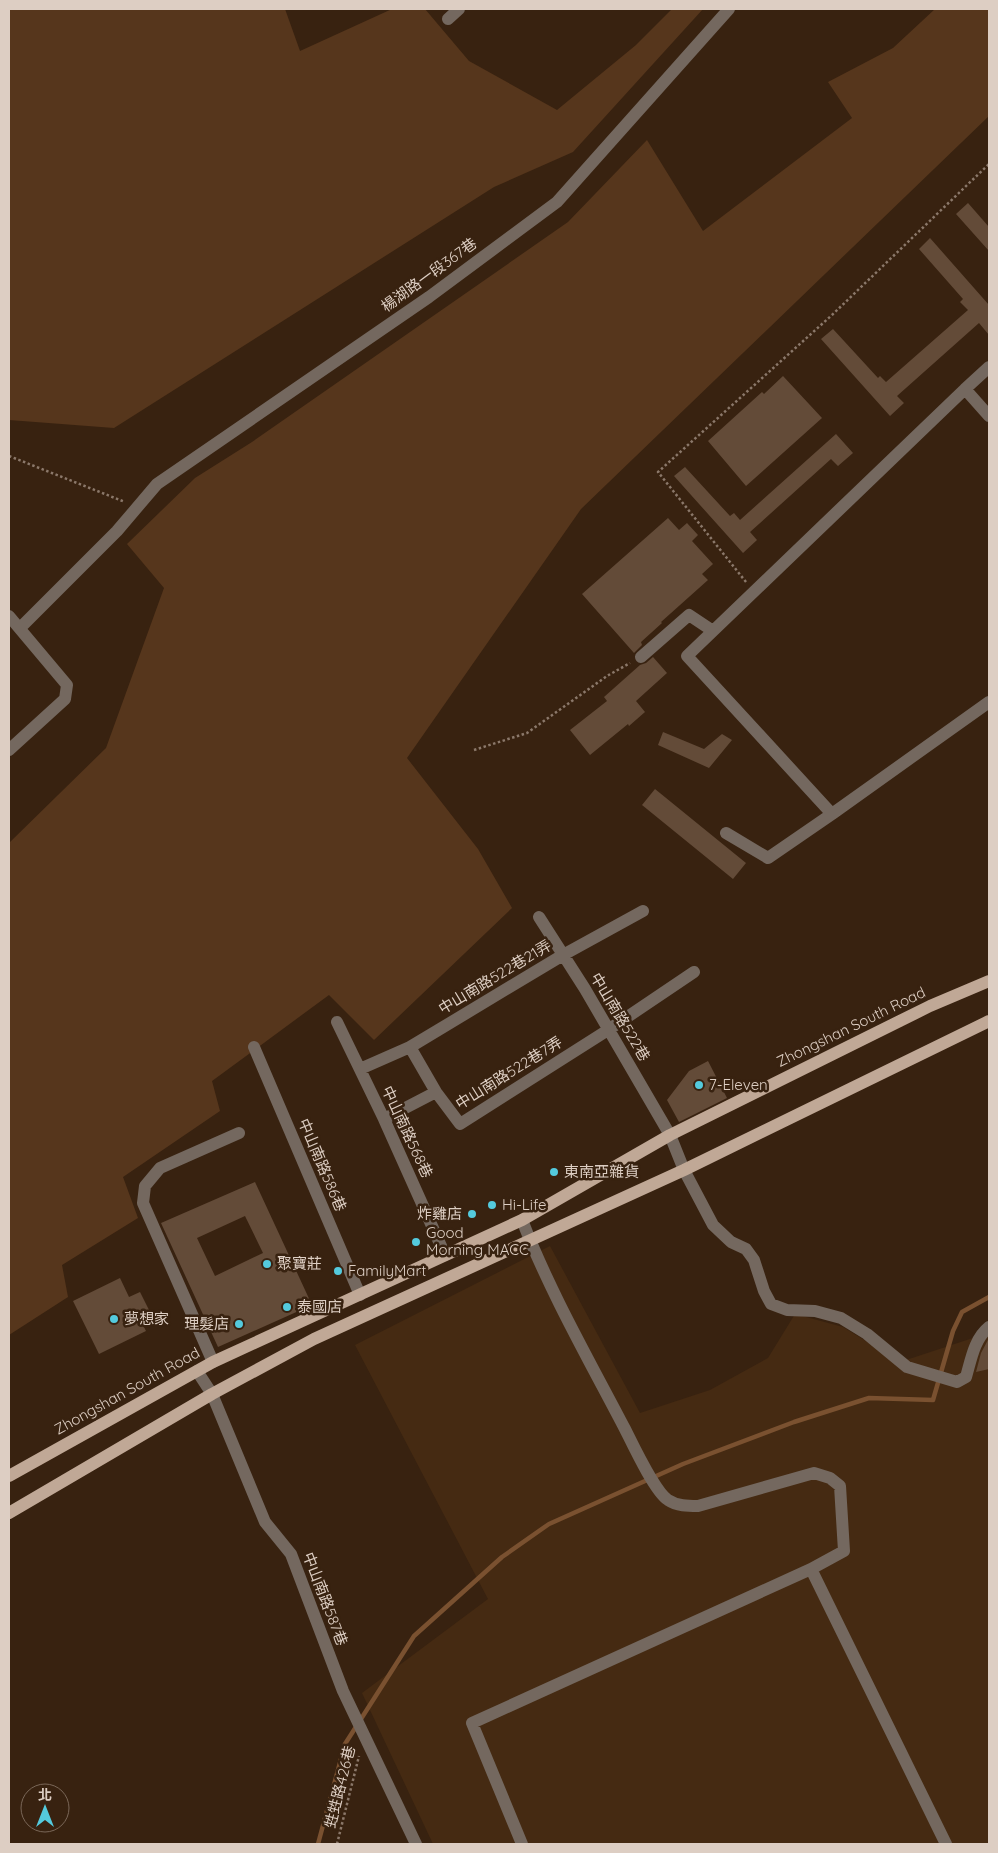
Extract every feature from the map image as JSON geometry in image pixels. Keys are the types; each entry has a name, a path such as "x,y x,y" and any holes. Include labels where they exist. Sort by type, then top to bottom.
{"main road":[{"name":"Zhongshan South Road","path":"9,1476 213,1362 522,1220 670,1135 930,1006 989,981"},
{"path":"9,1513 212,1394 314,1339 684,1170 989,1021"}],"street":[{"path":"448,19 459,9"},
{"name":"楊湖路一段367巷","path":"20,628 117,531 157,484 429,297 557,202 729,9"},
{"path":"832,814 687,656 989,366"},
{"path":"965,389 989,416"},
{"path":"641,657 688,615 713,631"},
{"path":"9,616 67,685 64,699 9,750"},
{"path":"726,833 768,858 989,702"},
{"name":"中山南路522巷21弄","path":"360,1069 410,1047 563,955 643,911"},
{"name":"中山南路522巷","path":"539,917 670,1135 684,1170 714,1225 731,1242 746,1249 754,1260 764,1291 771,1304 787,1310 815,1312 842,1318 867,1334 907,1367 957,1382 966,1377 977,1340 989,1327"},
{"path":"608,1030 694,972"},
{"name":"中山南路568巷","path":"337,1022 384,1118 445,1255"},
{"name":"中山南路522巷7弄","path":"436,1092 460,1124 608,1030"},
{"name":"中山南路586巷","path":"254,1047 360,1295"},
{"path":"384,1118 436,1092 410,1047"},
{"path":"213,1362 143,1202 145,1186 160,1168 239,1133"},
{"path":"522,1220 530,1241 572,1328 640,1459 667,1500 683,1506 698,1506 814,1474 830,1478 840,1486 844,1551 811,1569 472,1723 522,1844"},
{"name":"中山南路587巷","path":"197,1371 212,1394 265,1522 291,1554 343,1691 416,1844"},
{"path":"811,1569 946,1844"}],"path":[{"path":"754,592 658,472 832,315 989,164"},
{"path":"9,456 138,507"},
{"path":"474,750 527,733 607,676 641,657"},
{"name":"甡甡路426巷","path":"337,1844 365,1736"}],"shaded area":[{"path":"9,9 285,9 300,51 392,9 425,9 469,61 557,110 636,45 672,9 703,9 573,152 494,187 114,428 9,420"},
{"path":"935,9 989,9 989,116 581,509 407,758 478,849 512,908 374,1040 329,995 212,1081 220,1111 123,1177 138,1218 62,1265 68,1297 9,1335 9,843 106,748 164,588 127,544 195,478 252,442 568,222 647,140 703,231 852,118 828,82 893,48"},
{"path":"550,1246 640,1413 710,1390 768,1358 795,1314 843,1327 900,1362 985,1334 989,1336 989,1844 433,1844 362,1693 488,1599 355,1345"}],"building":[{"path":"968,203 989,227 989,251 956,214"},
{"path":"930,238 989,305 989,335 979,323 897,396 904,403 890,416 821,339 833,329 878,378 880,376 886,382 968,310 960,302 963,299 919,249"},
{"path":"783,376 822,418 746,486 708,441 762,392 764,394"},
{"path":"836,434 853,453 838,466 831,459 750,532 757,540 743,553 674,476 685,467 730,516 734,513 740,520"},
{"path":"668,518 679,530 687,523 698,535 692,541 713,564 702,574 708,580 661,622 641,642 642,645 634,653 582,594"},
{"path":"653,657 667,673 636,701 645,712 590,755 570,730 607,701 604,697 640,665"},
{"path":"663,732 704,749 722,734 732,740 709,768 658,745"},
{"path":"655,789 746,863 733,879 642,805"},
{"name":"7-Eleven","path":"708,1061 727,1098 679,1122 667,1100 689,1071"},
{"name":"聚寶莊","path":"255,1182 312,1305 218,1347 161,1223","holes":["245,1216 263,1253 215,1276 197,1238"]},
{"name":"夢想家","path":"120,1278 129,1297 140,1292 152,1316 141,1321 146,1331 99,1354 73,1301"},
{"path":"989,1338 989,1369 976,1372 981,1353"}],"waterway":[{"path":"318,1844 345,1744 414,1636 502,1557 549,1524 683,1464 794,1422 869,1398 933,1400 953,1331 962,1312 989,1297"}],"place":[{"name":"7-Eleven","path":"699,1085"},
{"name":"東南亞雜貨","path":"554,1172"},
{"name":"Hi-Life","path":"492,1205"},
{"name":"炸雞店","path":"472,1214"},
{"name":"Good Morning MACC","path":"416,1242"},
{"name":"聚寶莊","path":"267,1264"},
{"name":"FamilyMart","path":"338,1271"},
{"name":"泰國店","path":"287,1307"},
{"name":"夢想家","path":"114,1319"},
{"name":"理髮店","path":"239,1324"}]}
